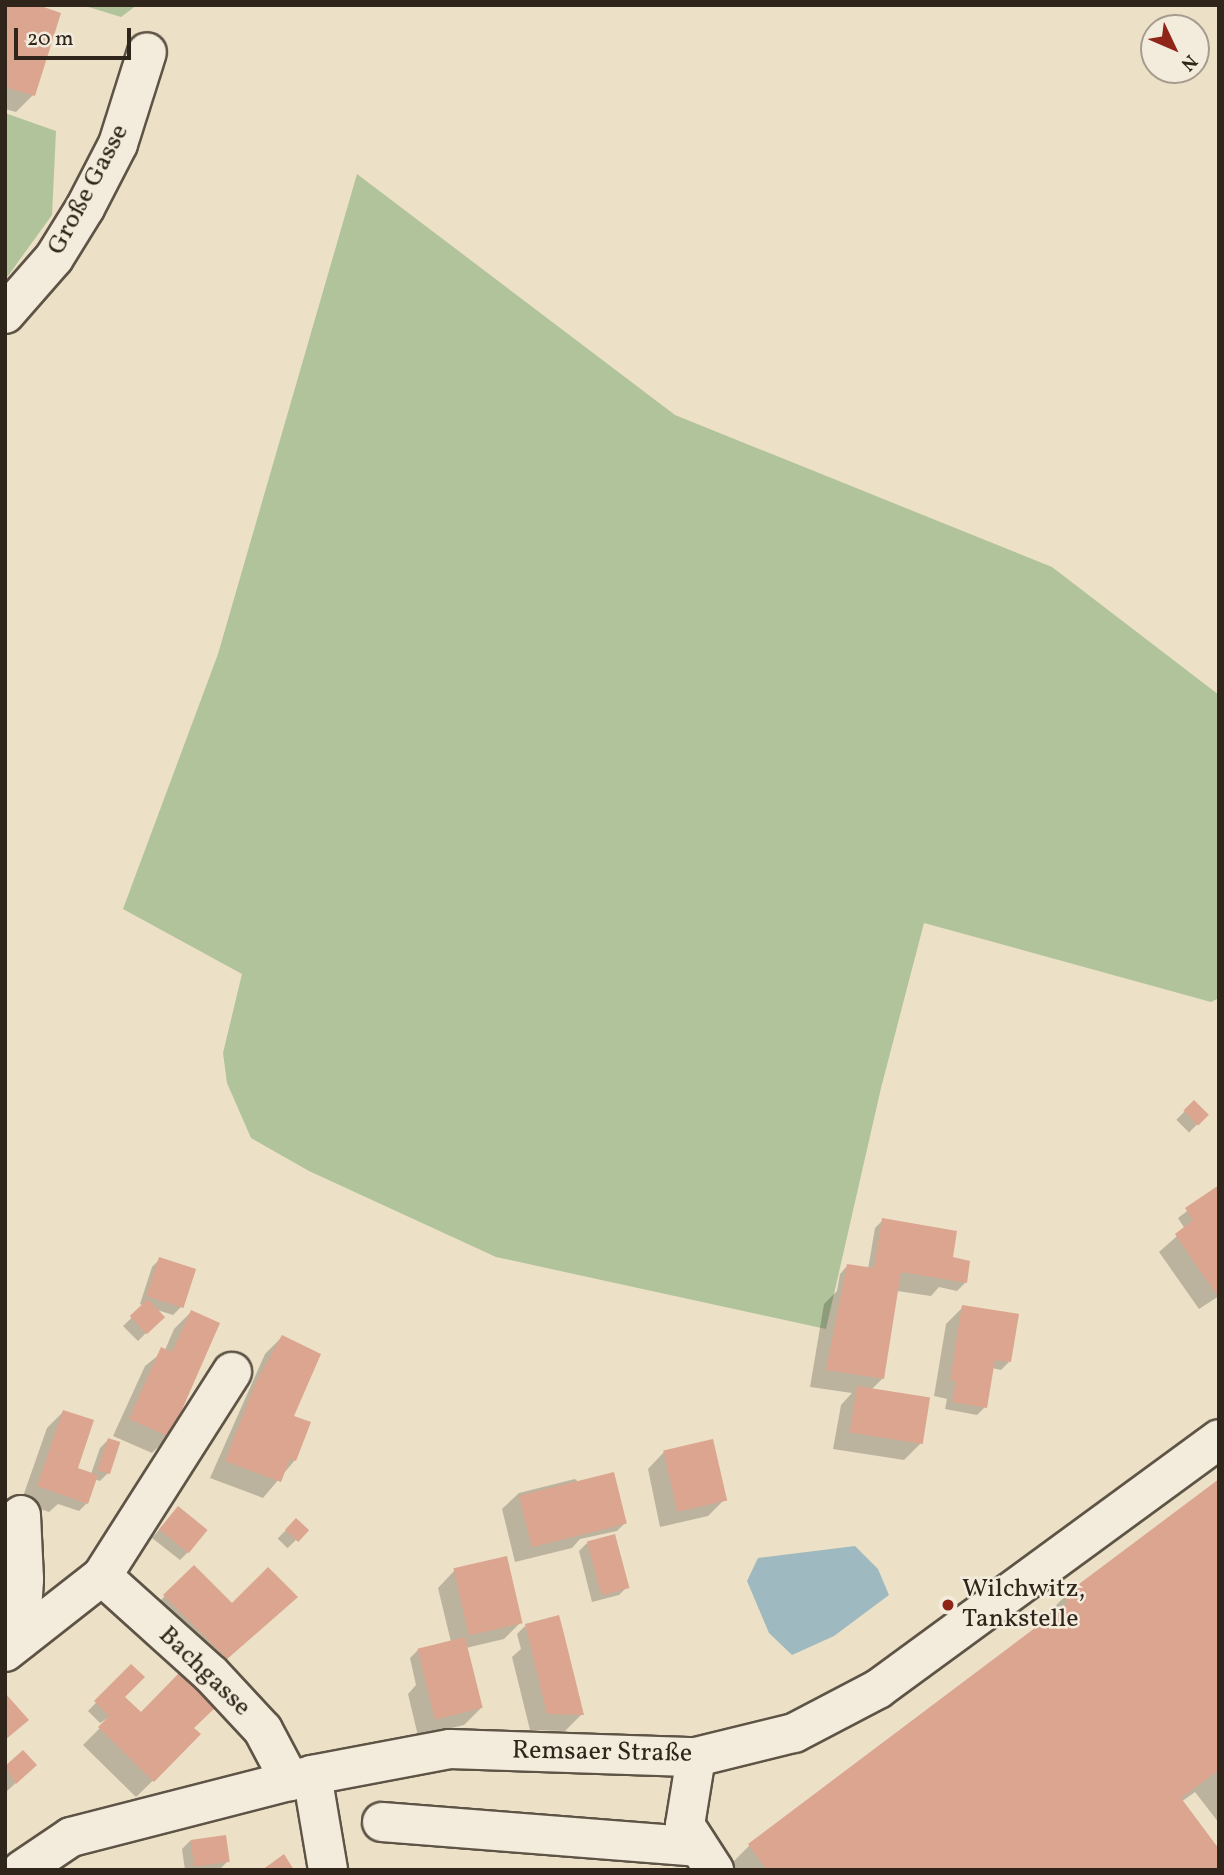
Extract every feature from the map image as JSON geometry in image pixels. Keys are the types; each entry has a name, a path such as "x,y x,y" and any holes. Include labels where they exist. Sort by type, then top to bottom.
{"street":[{"name":"Große Gasse","path":"5,314 46,269 85,208 118,144 147,52"},
{"path":"13,1646 102,1576 232,1372"},
{"name":"Remsaer Straße","path":"22,1870 71,1837 301,1778 450,1749 696,1757 794,1732 878,1689 1219,1439"},
{"path":"13,1646 24,1578 20,1515"},
{"name":"Bachgasse","path":"102,1576 211,1674 263,1730 301,1778"},
{"path":"696,1757 685,1825 706,1858"},
{"path":"301,1778 328,1870"},
{"path":"382,1822 706,1858"}],"green space":[{"path":"82,5 137,5 121,17"},
{"path":"5,113 56,131 52,215 5,280"},
{"path":"357,174 675,415 1052,567 1219,695 1219,998 1211,1002 924,923 881,1088 826,1329 496,1257 309,1171 251,1138 227,1083 223,1053 242,974 123,909 218,654"}],"water":[{"path":"855,1546 878,1569 889,1595 834,1636 792,1655 769,1633 747,1581 758,1558"}],"building":[{"path":"5,5 38,5 61,13 35,96 5,87"},
{"path":"1194,1100 1209,1115 1198,1125 1183,1111"},
{"path":"1219,1185 1219,1292 1216,1294 1175,1234 1193,1220 1185,1208"},
{"path":"882,1218 957,1231 953,1257 970,1261 967,1283 901,1272 884,1379 826,1370 847,1264 874,1268"},
{"path":"159,1257 196,1269 183,1308 146,1296"},
{"path":"148,1299 165,1317 147,1334 130,1316"},
{"path":"962,1305 1019,1314 1011,1362 995,1360 987,1408 952,1402 956,1381 950,1380"},
{"path":"191,1310 220,1323 170,1437 129,1419 161,1347 172,1352"},
{"path":"282,1335 321,1354 294,1416 311,1422 296,1461 290,1459 281,1482 225,1461 255,1384"},
{"path":"857,1386 930,1398 923,1444 850,1432"},
{"path":"63,1410 94,1420 78,1468 98,1475 88,1504 37,1486"},
{"path":"108,1438 120,1442 110,1474 97,1470"},
{"path":"713,1439 727,1500 677,1512 663,1450"},
{"path":"614,1472 627,1523 532,1547 519,1496"},
{"path":"1219,1479 1219,1770 1181,1798 1219,1849 1219,1870 767,1870 748,1844 1068,1603 1063,1596"},
{"path":"178,1506 208,1530 189,1553 159,1529"},
{"path":"296,1518 309,1530 298,1542 285,1530"},
{"path":"615,1534 629,1588 601,1596 587,1542"},
{"path":"507,1556 523,1623 469,1636 453,1568"},
{"path":"194,1565 232,1603 268,1567 298,1597 227,1659 163,1595"},
{"path":"559,1615 584,1715 547,1714 525,1624"},
{"path":"465,1637 483,1708 435,1720 417,1649"},
{"path":"131,1664 145,1677 125,1697 141,1712 180,1672 216,1707 194,1728 201,1734 154,1782 98,1727 109,1716 94,1701"},
{"path":"5,1693 29,1720 5,1740"},
{"path":"23,1750 37,1765 16,1784 5,1766"},
{"path":"226,1835 230,1862 194,1867 190,1840"},
{"path":"284,1854 294,1870 262,1870"}],"place":[{"name":"Wilchwitz, Tankstelle","path":"948,1605"}]}
